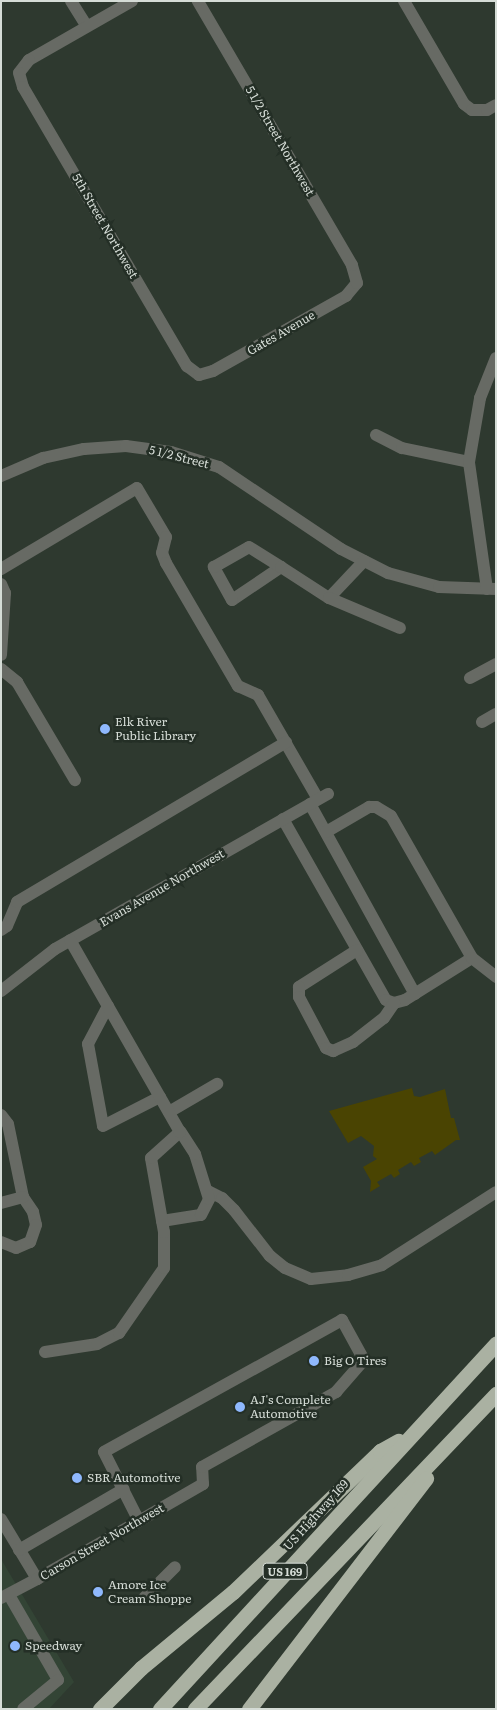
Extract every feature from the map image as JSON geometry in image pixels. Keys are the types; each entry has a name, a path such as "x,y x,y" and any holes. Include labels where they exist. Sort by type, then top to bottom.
{"highway":[{"name":"US Highway 169","path":"160,1709 410,1434 496,1343"},
{"name":"US 169","path":"195,1709 496,1394"},
{"path":"89,1709 142,1668 233,1592 380,1451 410,1434"},
{"path":"249,1709 406,1507 447,1446"},
{"path":"100,1709 142,1668"}],"street":[{"path":"71,1 86,25 132,1"},
{"name":"5 1/2 Street Northwest","path":"198,1 352,265 357,283"},
{"path":"404,1 464,104 472,110 487,110 496,105"},
{"name":"5th Street Northwest","path":"86,25 28,60 19,73 23,87 187,366 199,375"},
{"name":"Gates Avenue","path":"199,375 213,371 346,296 357,283"},
{"path":"491,589 469,462 480,398 496,358"},
{"path":"376,435 402,448 469,462"},
{"name":"5 1/2 Street","path":"1,476 42,458 84,449 148,448 218,467 364,561 388,573 439,587 491,589"},
{"path":"1,569 137,488 166,537 162,553 171,571 238,686 258,695 319,799 326,832 415,994"},
{"path":"281,567 232,600 214,567 249,547 281,567 329,598 400,628"},
{"path":"329,598 364,561"},
{"path":"1,584 5,593 1,655"},
{"path":"470,678 496,664"},
{"path":"1,668 17,682 75,780"},
{"path":"482,722 496,714"},
{"path":"1,930 7,926 17,902 286,742"},
{"name":"Evans Avenue Northwest","path":"1,991 35,962 70,940 319,799"},
{"path":"326,832 370,807 376,807 391,816 472,958 496,978"},
{"path":"283,819 357,950 390,1001"},
{"path":"70,940 195,1154 208,1191 207,1209 201,1215 162,1221"},
{"path":"357,950 299,987 299,997 326,1048 332,1051 353,1042 384,1018 390,1001"},
{"path":"390,1001 415,994 472,958"},
{"path":"108,1006 88,1044 103,1126 160,1096"},
{"path":"169,1112 216,1084"},
{"path":"1,1115 8,1124 22,1197 33,1212 36,1225 30,1242 16,1248 1,1242"},
{"path":"45,1352 97,1344 119,1333 164,1268 162,1221 151,1158 180,1131"},
{"path":"208,1191 222,1198 234,1210 270,1256 285,1268 311,1279 348,1275 382,1265 496,1192"},
{"path":"1,1203 22,1197"},
{"name":"Carson Street Northwest","path":"5,1596 203,1484 202,1467 336,1392 364,1360 342,1320 104,1452 124,1489"},
{"path":"19,1550 124,1489 139,1521"},
{"path":"1,1519 37,1579"},
{"path":"143,1599 175,1567"},
{"path":"5,1596 58,1680 24,1709"}],"shaded area":[{"path":"412,1088 414,1096 420,1097 445,1089 451,1118 454,1118 460,1140 456,1140 435,1155 432,1151 419,1158 421,1162 414,1166 411,1162 398,1170 400,1174 394,1178 391,1174 377,1182 380,1186 370,1192 371,1181 363,1167 377,1159 373,1156 374,1146 361,1136 348,1143 329,1111"},
{"path":"1,1559 74,1682 49,1709 1,1709"}],"place":[{"name":"Elk River Public Library","path":"105,729"},
{"name":"Big O Tires","path":"314,1361"},
{"name":"AJ's Complete Automotive","path":"240,1407"},
{"name":"SBR Automotive","path":"77,1478"},
{"name":"Amore Ice Cream Shoppe","path":"98,1592"},
{"name":"Speedway","path":"15,1646"}]}
